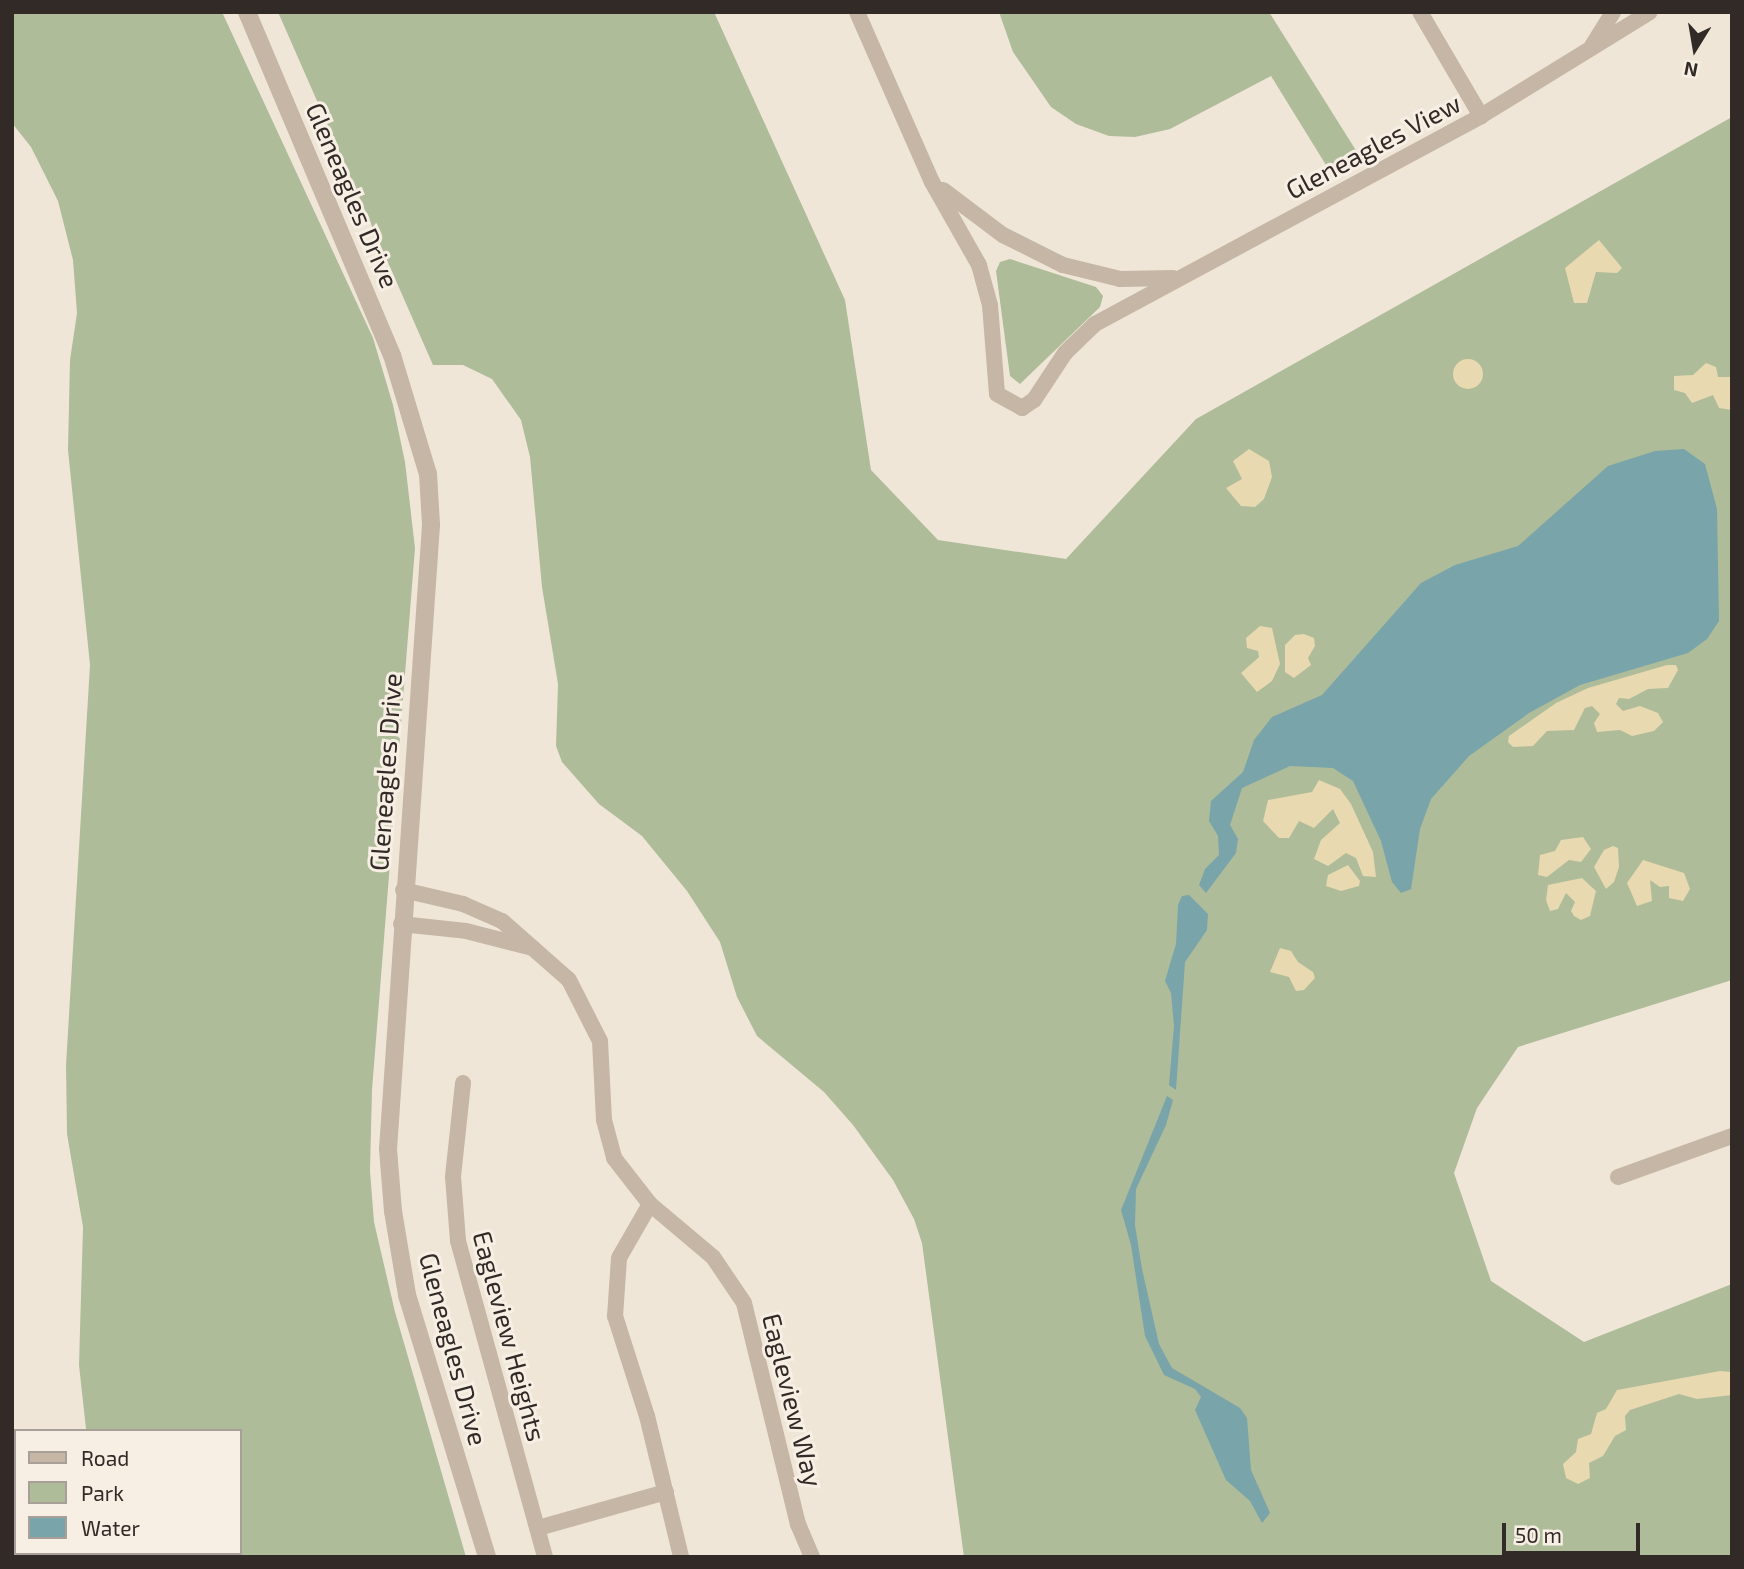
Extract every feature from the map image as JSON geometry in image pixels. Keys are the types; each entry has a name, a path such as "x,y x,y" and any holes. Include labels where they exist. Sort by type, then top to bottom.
{"street":[{"name":"Gleneagles Drive","path":"247,12 392,355 421,440 428,474 431,525 403,890 388,1149 393,1211 407,1295 487,1557"},
{"name":"Gleneagles View","path":"857,12 932,182 979,265 990,305 997,394 1013,406 1022,408 1034,400 1065,353 1095,324 1175,278 1481,116 1650,12"},
{"path":"1420,12 1481,116"},
{"name":"Gleneagles View","path":"1590,48 1613,12"},
{"name":"Gleneagles View","path":"932,182 1003,235 1063,265 1119,279 1175,278"},
{"name":"Eagleview Way","path":"403,890 481,911 517,930 569,980 590,1016 604,1065 607,1138 624,1175 650,1204 713,1257 744,1303 798,1524 812,1557"},
{"path":"401,924 466,931 536,948"},
{"name":"Eagleview Heights","path":"463,1083 453,1177 457,1241 545,1557"},
{"path":"1618,1177 1732,1136"},
{"path":"650,1204 619,1258 615,1316 666,1492 681,1557"},
{"path":"538,1528 666,1492"}],"green space":[{"path":"12,12 222,12 373,338 393,405 405,462 415,548 372,1090 370,1171 374,1222 395,1312 466,1557 135,1557 134,1555 242,1555 242,1429 86,1429 79,1365 83,1227 67,1134 66,1065 90,665 68,450 70,360 77,313 73,260 58,201 31,147 12,123"},
{"path":"278,12 714,12 845,300 871,470 938,540 1066,559 1196,419 1732,117 1732,980 1518,1047 1477,1108 1454,1173 1491,1281 1584,1342 1732,1284 1732,1557 964,1557 922,1243 914,1219 893,1180 853,1125 824,1092 757,1036 737,997 720,942 687,891 642,836 599,804 562,762 556,746 558,684 542,587 530,457 521,420 492,379 463,365 433,365"},
{"path":"999,12 1269,12 1362,160 1334,178 1271,76 1170,129 1135,137 1109,136 1076,124 1051,107 1013,52"},
{"path":"1010,259 1096,287 1103,296 1100,307 1020,384 1010,376 996,271 1000,262"}],"sand":[{"path":"1599,240 1622,268 1617,273 1596,272 1587,303 1574,303 1565,268"},
{"path":"1468,359 1479,363 1483,374 1479,385 1468,389 1457,385 1453,374 1457,363"},
{"path":"1706,363 1716,367 1718,377 1732,377 1732,410 1719,408 1713,395 1692,403 1685,393 1674,390 1674,376 1693,375"},
{"path":"1249,449 1269,461 1272,477 1264,499 1255,507 1241,506 1226,488 1242,479 1233,461"},
{"path":"1260,626 1272,628 1280,664 1272,681 1257,692 1241,673 1259,657 1258,651 1247,648 1246,638"},
{"path":"1304,634 1314,638 1315,646 1308,658 1311,665 1294,678 1285,672 1285,645 1295,635"},
{"path":"1667,665 1676,665 1678,670 1668,688 1648,689 1629,699 1619,698 1616,704 1623,711 1640,706 1658,713 1663,722 1654,731 1632,736 1620,730 1597,732 1594,723 1600,714 1592,706 1585,708 1574,730 1547,731 1533,746 1513,747 1508,742 1509,736 1556,703 1588,688"},
{"path":"1319,780 1340,789 1351,804 1373,852 1376,877 1363,876 1356,858 1346,853 1328,866 1314,859 1321,840 1340,823 1333,809 1314,828 1299,821 1289,838 1279,838 1263,821 1268,800 1312,792"},
{"path":"1583,837 1591,849 1581,862 1569,860 1547,877 1538,875 1540,855 1555,851 1561,840"},
{"path":"1613,846 1618,848 1619,867 1614,882 1606,889 1594,867 1604,850"},
{"path":"1643,860 1684,873 1690,889 1683,901 1669,898 1669,886 1660,887 1650,880 1652,901 1637,906 1627,883"},
{"path":"1348,865 1360,881 1359,886 1341,891 1326,886 1328,875"},
{"path":"1582,878 1596,891 1590,916 1581,920 1574,916 1571,911 1575,902 1566,893 1558,909 1550,911 1546,900 1548,885"},
{"path":"1280,948 1291,951 1298,962 1313,972 1315,978 1304,990 1296,991 1289,977 1270,972"},
{"path":"1720,1371 1732,1372 1732,1395 1697,1399 1679,1394 1630,1410 1625,1416 1626,1430 1615,1436 1603,1456 1589,1463 1590,1478 1578,1484 1566,1478 1563,1464 1576,1452 1578,1439 1591,1434 1597,1413 1606,1409 1617,1390"}],"water":[{"path":"1684,449 1705,464 1717,509 1719,621 1707,639 1688,653 1580,685 1529,713 1469,756 1431,799 1420,829 1411,889 1401,893 1392,882 1381,841 1353,781 1333,768 1290,766 1242,788 1230,825 1238,839 1236,853 1206,893 1199,885 1205,869 1219,855 1218,836 1209,821 1211,801 1243,772 1254,740 1272,717 1322,695 1421,583 1455,565 1518,546 1608,466 1655,451"},
{"path":"1189,895 1208,914 1207,930 1185,962 1176,1090 1169,1085 1174,1026 1171,993 1165,981 1176,944 1178,905 1182,896"},
{"path":"1167,1096 1173,1100 1166,1125 1136,1189 1135,1225 1142,1269 1159,1344 1172,1368 1240,1408 1247,1418 1251,1470 1270,1513 1262,1523 1250,1501 1226,1480 1195,1410 1201,1397 1195,1389 1164,1375 1145,1336 1131,1245 1121,1210"}]}
